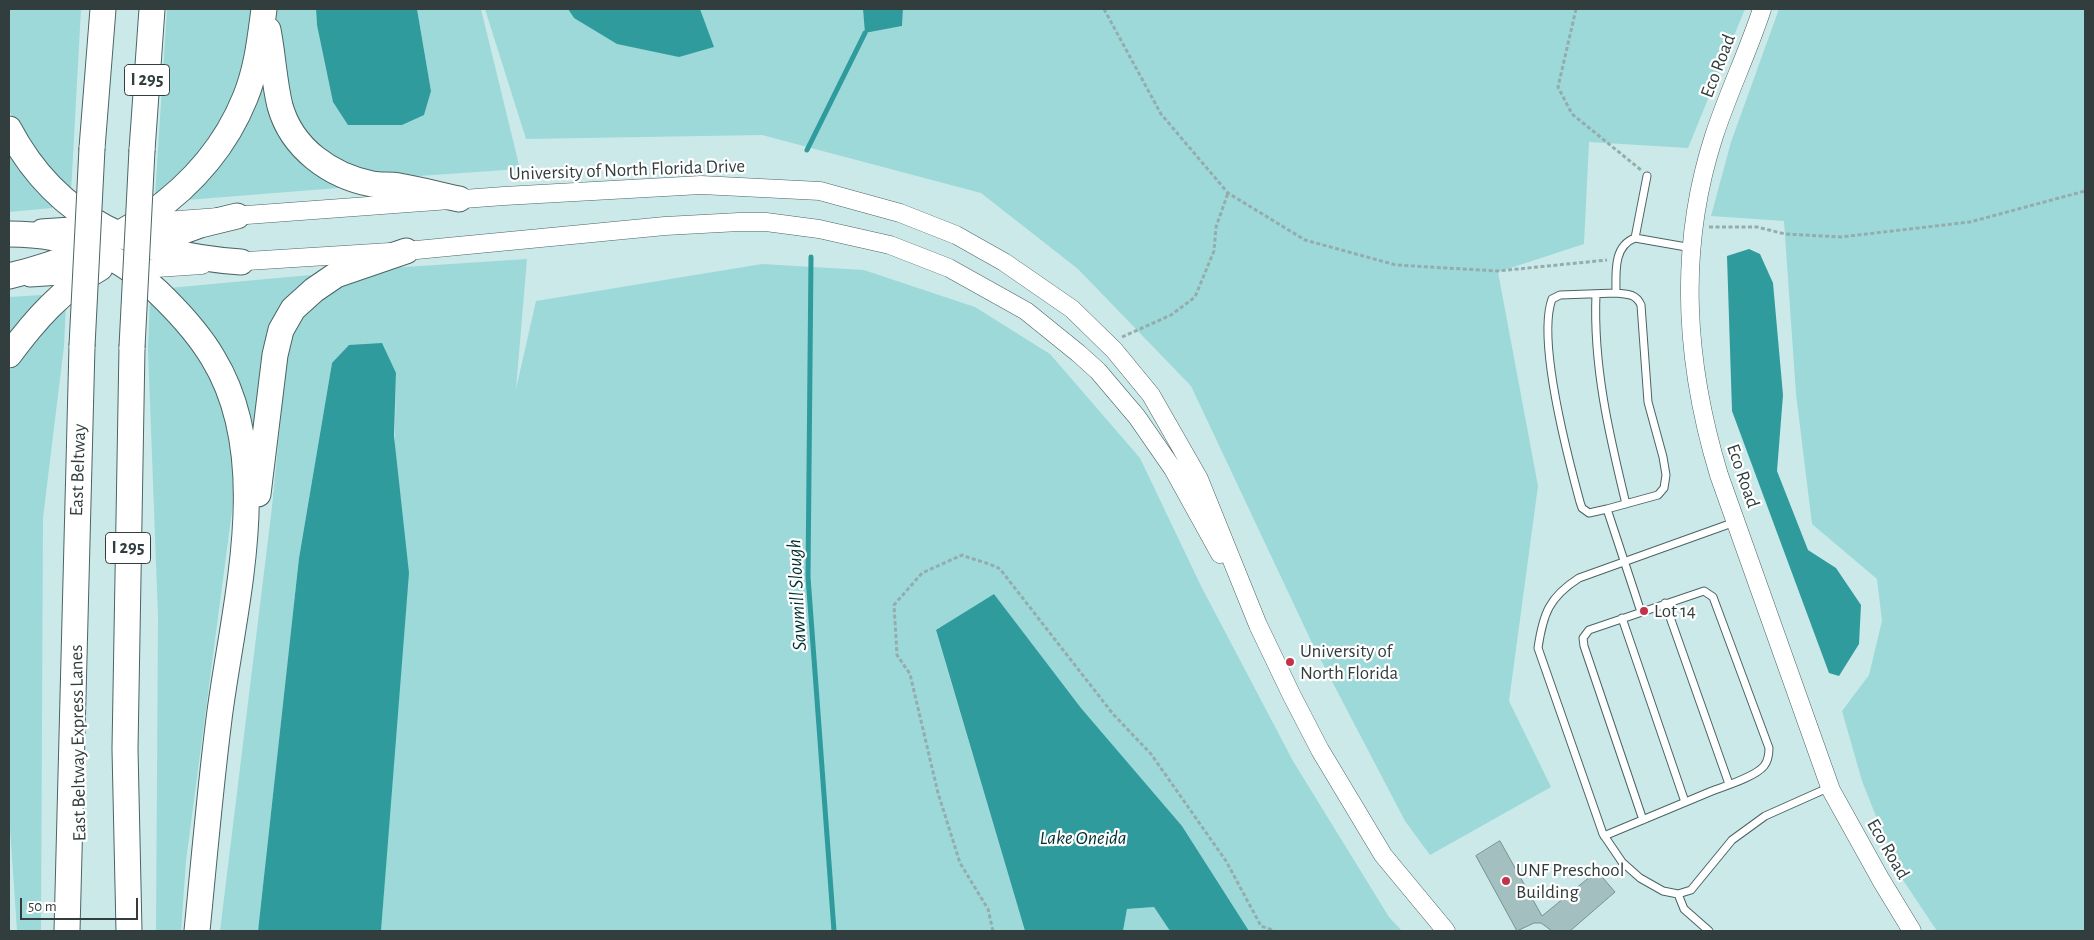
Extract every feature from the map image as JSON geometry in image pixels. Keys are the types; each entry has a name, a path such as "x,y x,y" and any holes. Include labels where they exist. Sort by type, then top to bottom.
{"highway":[{"name":"East Beltway","path":"67,931 75,554 82,346 92,148 103,9"},
{"name":"I 295","path":"129,931 125,750 132,347 142,150 152,9"},
{"path":"264,9 280,107 292,131 310,155 325,167 350,178 374,185 398,186 459,199"},
{"path":"9,277 56,264 116,233 174,197 203,166 228,132 245,98 257,61 264,9"},
{"path":"9,129 26,158 68,204 116,233 184,256 241,262"},
{"path":"9,233 57,238 193,227 237,216"},
{"path":"112,268 116,233"},
{"path":"244,542 256,504 275,355 281,330 294,309 314,290 336,275 406,251"},
{"path":"9,355 41,314 68,289 112,268"},
{"path":"112,268 159,292 189,324 214,358 229,391 244,456 244,542 219,719 197,931"},
{"name":"East Beltway Express Lanes","path":"75,554 79,931"}],"main road":[{"path":"9,277 112,268"}],"street":[{"name":"Eco Road","path":"1762,9 1714,138 1694,227 1689,303 1695,378 1704,425 1735,522 1830,787 1853,832 1912,931"},
{"name":"University of North Florida Drive","path":"237,216 459,199 701,185 820,191 900,213 956,235 1004,262 1072,309 1108,345 1151,394 1184,449 1199,479 1258,625 1290,694 1383,855 1446,931"},
{"name":"University of North Florida Drive","path":"112,268 406,251 664,226 766,222 819,229 890,245 949,268 1026,311 1098,371 1137,417 1172,468 1258,625"}],"lane":[{"path":"1635,238 1647,176"},
{"path":"1616,293 1620,249 1627,241 1635,238 1692,248"},
{"path":"1596,294 1597,362 1613,452 1626,504"},
{"path":"1596,294 1631,294 1638,298 1641,305 1648,402 1666,475 1664,488 1658,496 1588,513 1582,508 1558,411 1549,343 1549,311 1552,299 1560,295 1596,294"},
{"path":"1607,509 1641,612"},
{"path":"1735,522 1579,578 1562,589 1542,621 1538,648 1604,836 1622,862 1640,878 1663,891 1678,894 1691,890 1732,840 1758,821 1830,787"},
{"path":"1604,836 1643,820 1685,802 1729,784 1764,766 1769,748 1713,597 1707,592 1700,591 1622,618 1589,630 1584,635 1583,642 1643,820"},
{"path":"1665,603 1729,784"},
{"path":"1622,618 1685,802"},
{"path":"1678,894 1684,909 1709,931"}],"path":[{"path":"1104,9 1162,114 1228,193 1305,240 1396,265 1498,272 1618,259"},
{"path":"1576,9 1558,87 1572,114 1647,176"},
{"path":"1694,227 1757,227 1785,234 1840,238 1970,222 2085,191"},
{"path":"1108,345 1140,327 1171,315 1195,296 1214,251 1216,227 1228,193"},
{"path":"992,931 988,909 960,863 938,793 910,674 897,655 894,605 922,573 962,555 983,564 991,563 1000,569 1113,714 1151,754 1226,861 1261,926 1275,931"}],"shaded area":[{"path":"9,9 81,9 71,193 36,154 21,133 9,110"},
{"path":"167,9 253,9 252,26 245,63 224,119 215,135 199,155 155,196"},
{"path":"274,9 316,9 317,25 431,91 417,9 481,9 520,169 375,179 306,141 282,85"},
{"path":"485,9 568,9 574,18 713,47 700,9 863,9 866,33 902,26 903,9 1745,9 1688,148 1589,142 1584,244 1498,272 1538,486 1509,701 1551,787 1430,855 1405,821 1313,645 1191,386 1078,269 981,193 762,135 526,139"},
{"path":"1779,9 2085,9 2085,931 1937,931 1899,874 1862,781 1842,711 1869,675 1882,621 1877,579 1812,524 1796,394 1784,221 1711,216 1731,142"},
{"path":"262,75 340,186 338,188 187,200"},
{"path":"9,150 53,205 52,208 9,212"},
{"path":"527,259 516,389 536,301 762,264 864,270 975,307 1050,354 1140,458 1201,586 1293,761 1389,917 1402,931 1249,931 1182,826 1081,708 994,594 936,631 1025,931 381,931 387,844 396,373 332,363 299,558 258,931 220,931 272,507 289,333 302,306 374,269"},
{"path":"310,275 313,279 255,437 169,288"},
{"path":"44,296 9,334 9,297"},
{"path":"150,299 171,319 188,340 213,384 222,408 228,433 235,488 186,861 181,931 156,931 158,617 148,349"},
{"path":"66,303 64,346 43,518 41,931 17,931 9,813 9,372 42,324"},
{"path":"1154,907 1170,931 1123,931 1127,909"}],"water":[{"path":"316,9 417,9 431,91 424,115 402,125 348,125 333,102 317,25"},
{"path":"568,9 700,9 714,47 679,57 617,44 574,18"},
{"path":"863,9 903,9 902,26 865,33"},
{"path":"1749,249 1760,254 1773,283 1783,395 1777,471 1808,550 1836,568 1861,605 1859,644 1839,676 1829,673 1732,411 1727,256"},
{"path":"382,343 396,373 394,436 409,573 381,931 258,931 299,558 332,363 349,345"},
{"name":"Lake Oneida","path":"994,594 1081,708 1182,826 1249,931 1170,931 1154,907 1127,909 1123,931 1025,931 936,630"}],"building":[{"name":"UNF Preschool Building","path":"1500,841 1542,916 1597,871 1615,892 1570,931 1552,931 1541,923 1534,923 1517,931 1476,856"}],"waterway":[{"path":"807,150 865,33"},
{"name":"Sawmill Slough","path":"811,257 808,577 834,931"}],"place":[{"name":"Lot 14","path":"1644,611"},
{"name":"University of North Florida","path":"1290,662"},
{"name":"UNF Preschool Building","path":"1506,881"}]}
